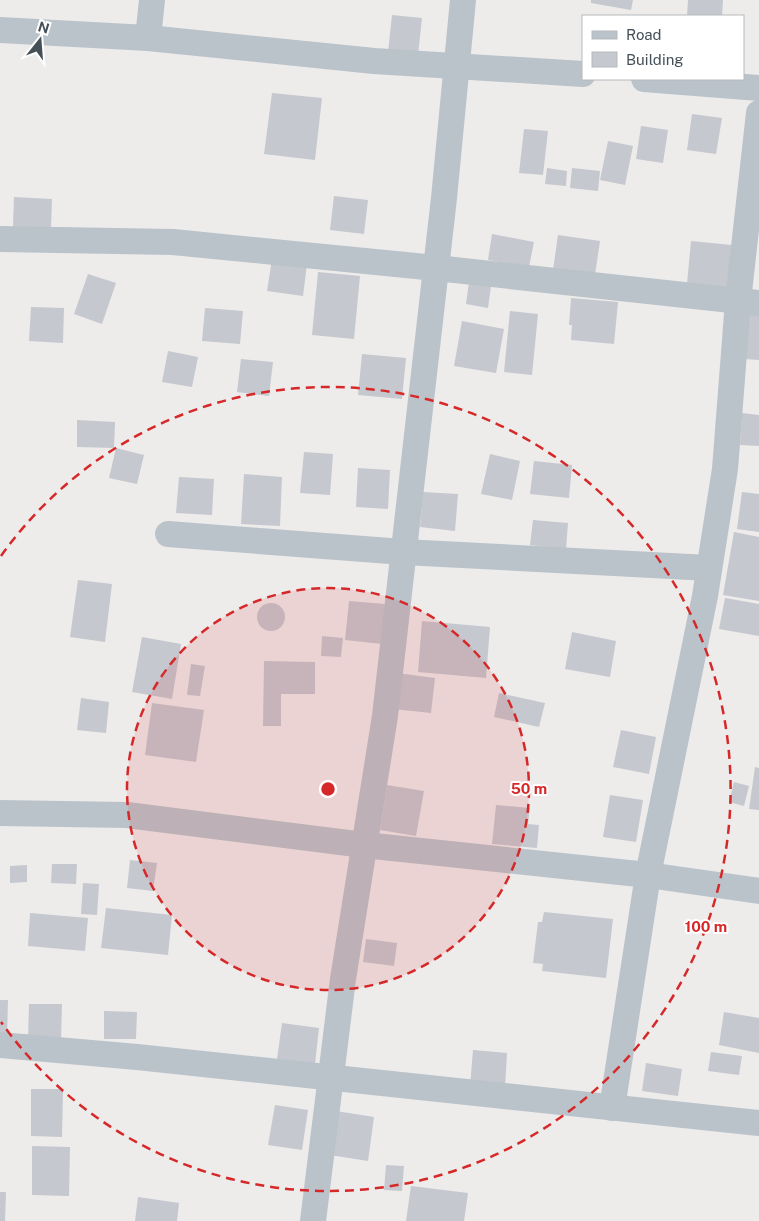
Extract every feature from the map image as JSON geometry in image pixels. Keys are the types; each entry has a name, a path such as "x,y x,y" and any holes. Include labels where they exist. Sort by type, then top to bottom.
{"street":[{"path":"148,38 152,0"},
{"path":"313,1221 343,979 385,716 458,66 462,0"},
{"path":"0,30 148,38 374,61 582,74"},
{"path":"657,80 759,88"},
{"path":"612,1108 648,875 709,568 725,468 749,302 759,113"},
{"path":"0,239 173,242 749,302"},
{"path":"168,534 403,552 709,568"},
{"path":"0,813 127,815 364,845 648,875 759,891"},
{"path":"0,1045 331,1077 759,1123"}],"building":[{"path":"591,0 633,0 631,10 591,3"},
{"path":"688,0 723,0 722,15 687,15"},
{"path":"392,15 422,18 418,55 388,52"},
{"path":"272,93 322,98 315,160 264,154"},
{"path":"692,114 722,118 716,154 687,150"},
{"path":"641,126 668,130 663,163 636,159"},
{"path":"524,129 548,131 543,175 519,173"},
{"path":"608,141 633,146 625,185 600,180"},
{"path":"547,168 567,171 566,186 545,184"},
{"path":"572,168 600,171 598,191 570,188"},
{"path":"334,196 368,200 364,234 330,230"},
{"path":"14,197 52,199 51,229 13,227"},
{"path":"492,234 534,242 529,267 488,260"},
{"path":"558,235 600,241 595,275 553,270"},
{"path":"691,241 732,245 727,288 687,284"},
{"path":"272,259 307,264 303,296 267,291"},
{"path":"318,272 360,276 354,339 312,335"},
{"path":"88,274 116,283 102,324 74,314"},
{"path":"469,282 491,286 488,308 466,304"},
{"path":"571,298 618,302 614,344 571,340 572,325 569,325"},
{"path":"31,307 64,308 63,343 29,341"},
{"path":"205,308 243,311 240,344 202,341"},
{"path":"510,311 538,314 532,375 504,372"},
{"path":"750,312 759,313 759,360 745,359"},
{"path":"462,321 504,329 496,373 454,366"},
{"path":"168,351 198,357 192,387 162,382"},
{"path":"362,354 406,358 402,399 358,395"},
{"path":"241,359 273,362 269,396 237,392"},
{"path":"742,413 759,415 759,446 740,445"},
{"path":"77,420 115,422 114,448 77,447"},
{"path":"116,448 144,455 137,484 109,478"},
{"path":"304,452 333,454 330,495 300,493"},
{"path":"490,454 520,461 512,500 481,494"},
{"path":"534,461 572,465 569,498 530,494"},
{"path":"358,468 390,470 388,509 356,507"},
{"path":"244,474 282,477 280,526 241,524"},
{"path":"179,477 214,479 212,515 176,513"},
{"path":"423,492 458,494 455,531 420,527"},
{"path":"742,492 759,494 759,532 737,529"},
{"path":"533,520 568,523 566,549 530,545"},
{"path":"734,532 759,537 759,601 723,595"},
{"path":"78,580 112,584 105,642 70,637"},
{"path":"725,598 759,604 759,636 719,629"},
{"path":"349,601 385,604 382,644 345,640"},
{"path":"271,603 281,607 285,617 281,627 271,631 261,627 257,617 261,607"},
{"path":"422,621 490,627 486,678 418,672"},
{"path":"572,632 616,641 610,677 565,669"},
{"path":"322,636 343,638 341,657 321,656"},
{"path":"142,637 181,644 172,699 132,692"},
{"path":"264,661 315,662 315,694 281,694 281,726 263,726"},
{"path":"191,664 205,666 200,696 187,695"},
{"path":"397,673 435,678 431,713 393,709"},
{"path":"499,693 545,703 539,727 494,717"},
{"path":"81,698 109,702 106,733 77,730"},
{"path":"152,703 204,710 196,762 145,755"},
{"path":"621,730 656,737 649,774 613,767"},
{"path":"755,767 759,768 759,810 749,809"},
{"path":"734,782 749,786 744,806 729,802"},
{"path":"387,785 424,791 416,836 380,830"},
{"path":"610,795 643,800 636,842 603,837"},
{"path":"496,805 530,808 528,824 539,825 537,848 492,844"},
{"path":"130,860 157,863 153,891 127,888"},
{"path":"52,864 77,864 76,884 51,883"},
{"path":"27,865 27,882 10,883 10,866"},
{"path":"83,883 99,884 97,915 81,914"},
{"path":"106,908 172,915 168,955 101,948"},
{"path":"544,912 613,919 606,978 542,971 543,964 533,963 538,922 542,922"},
{"path":"30,913 88,918 85,951 28,946"},
{"path":"366,939 397,943 394,966 363,962"},
{"path":"0,1000 8,1000 7,1038 0,1038"},
{"path":"29,1004 62,1004 61,1040 28,1039"},
{"path":"104,1011 137,1012 136,1039 104,1039"},
{"path":"724,1012 759,1018 759,1053 719,1045"},
{"path":"282,1023 319,1028 315,1064 277,1059"},
{"path":"473,1050 507,1053 505,1088 470,1086"},
{"path":"711,1052 742,1056 739,1075 708,1071"},
{"path":"646,1063 682,1069 678,1096 642,1091"},
{"path":"31,1089 63,1089 62,1137 31,1136"},
{"path":"275,1105 308,1110 302,1150 268,1145"},
{"path":"336,1111 374,1117 368,1161 330,1155"},
{"path":"32,1146 70,1147 69,1196 32,1195"},
{"path":"386,1165 404,1166 402,1191 384,1190"},
{"path":"411,1186 468,1193 464,1221 406,1221"},
{"path":"0,1192 6,1192 5,1221 0,1221"},
{"path":"138,1197 179,1203 177,1221 135,1221"}]}
